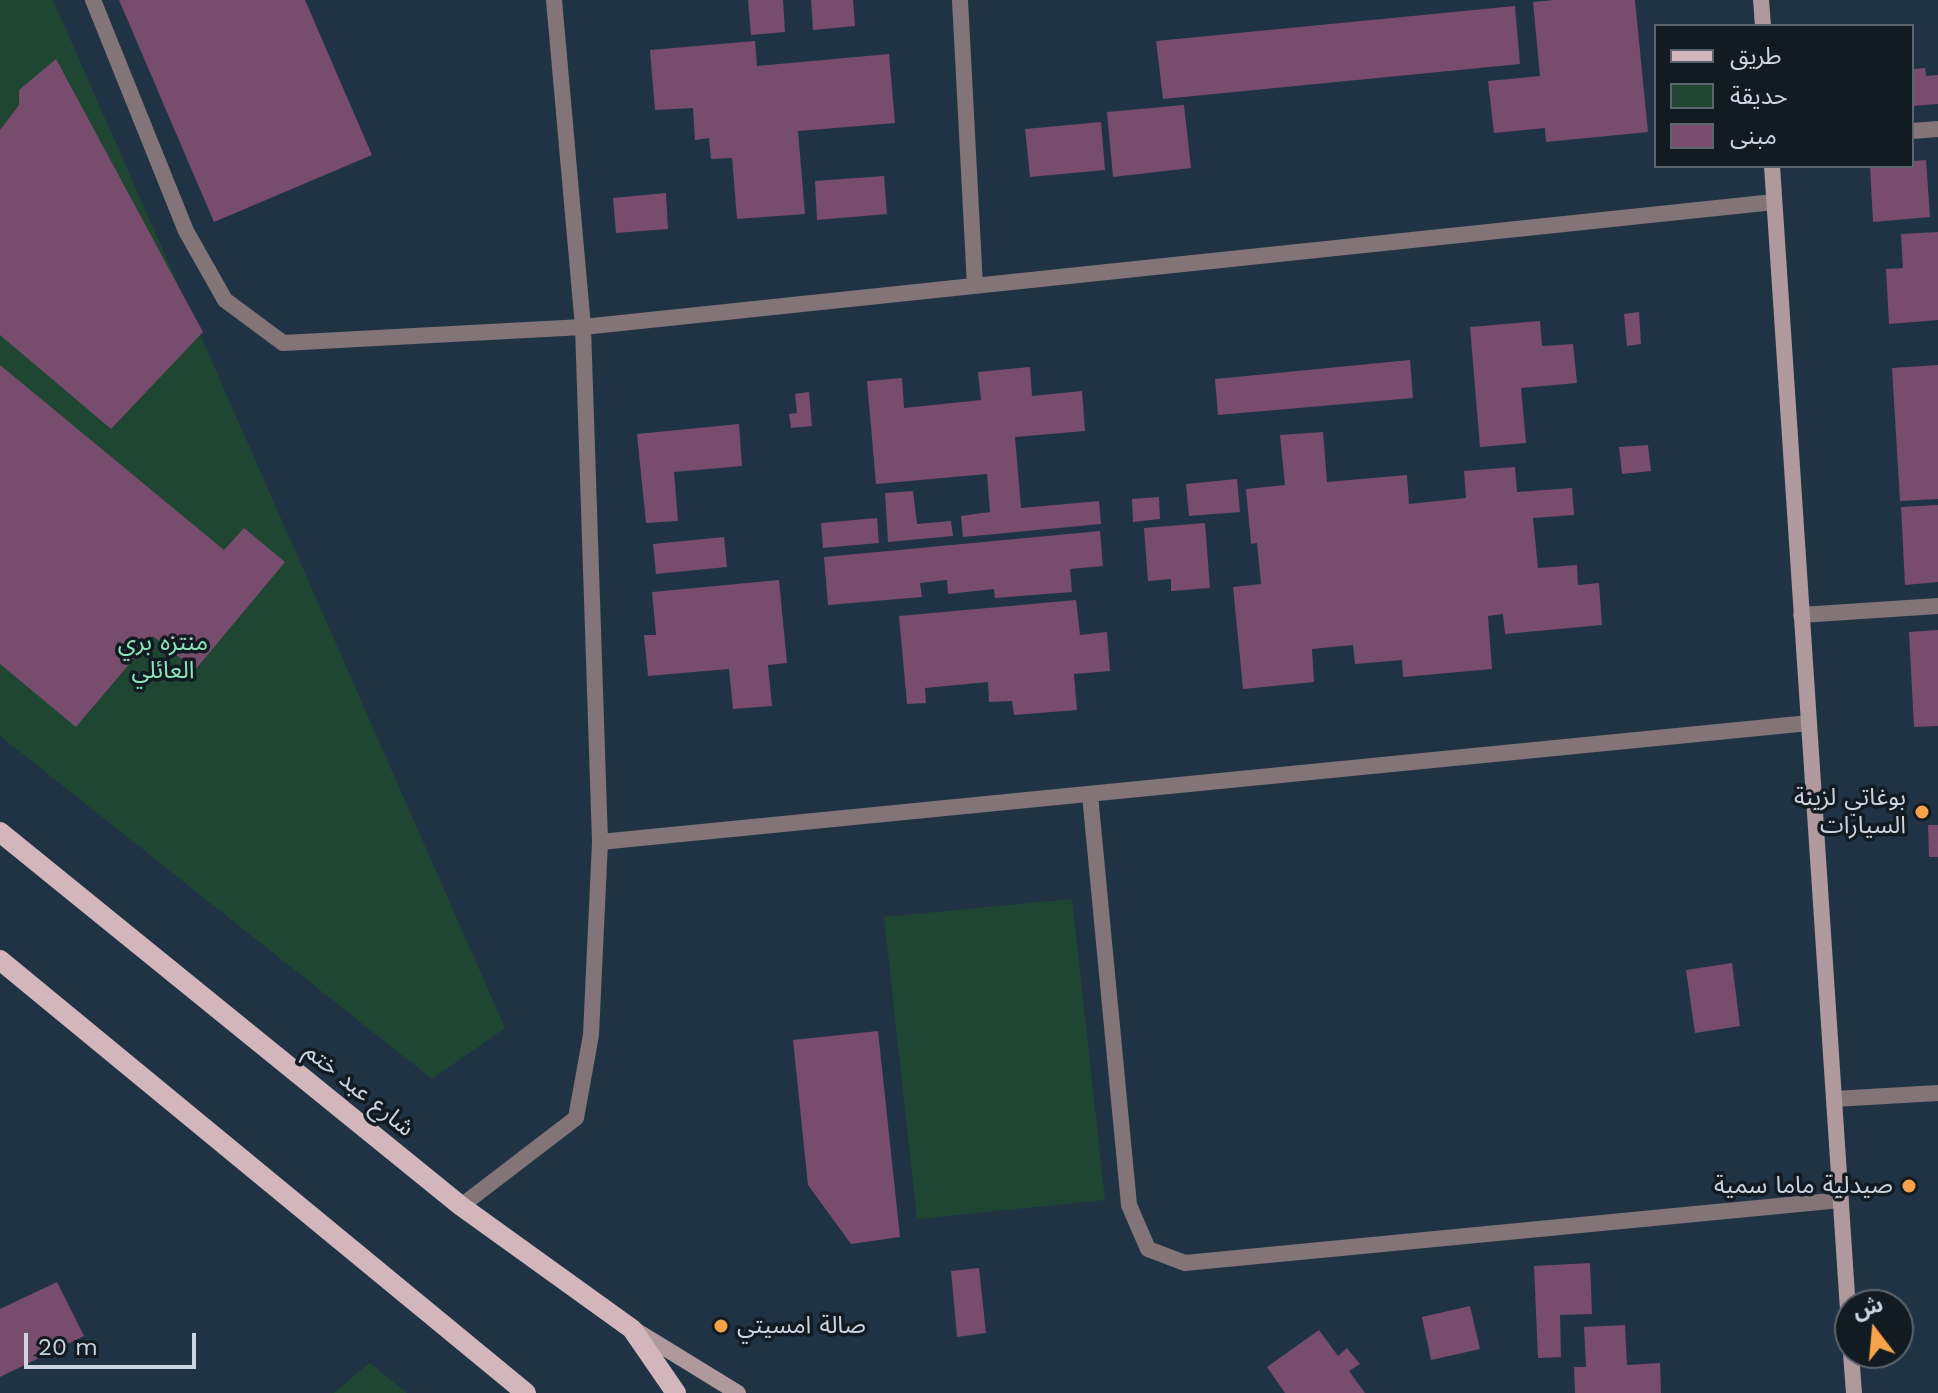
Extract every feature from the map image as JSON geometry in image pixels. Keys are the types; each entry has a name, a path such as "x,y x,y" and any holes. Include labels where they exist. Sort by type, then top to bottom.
{"main road":[{"name":"شارع عبد ختم","path":"0,832 461,1206 632,1329 676,1393"},
{"path":"0,960 526,1393"}],"street":[{"path":"93,0 186,231 225,300 283,343 583,327 1774,202"},
{"path":"461,1206 576,1118 591,1035 600,842 583,327 554,0"},
{"path":"960,0 975,286"},
{"path":"1761,0 1763,24"},
{"path":"1914,131 1938,129"},
{"path":"1772,168 1847,1289"},
{"path":"1801,615 1938,606"},
{"path":"600,842 1809,723"},
{"path":"1090,795 1129,1205 1148,1249 1185,1263 1841,1200"},
{"path":"1834,1099 1938,1093"},
{"path":"632,1329 738,1393"},
{"path":"1852,1369 1854,1393"}],"green space":[{"name":"منتزه بري العائلي","path":"0,0 53,0 505,1028 432,1079 0,736"},
{"path":"1072,899 1105,1200 917,1219 884,917"},
{"path":"370,1363 407,1393 333,1393"}],"building":[{"path":"119,0 305,0 372,155 214,222"},
{"path":"748,0 783,0 785,32 751,35"},
{"path":"811,0 853,0 855,26 813,30"},
{"path":"1635,0 1648,132 1546,142 1545,128 1494,133 1488,81 1540,76 1533,2"},
{"path":"1515,6 1520,64 1163,99 1156,41"},
{"path":"755,41 757,66 889,54 895,123 798,131 805,214 737,219 732,158 711,159 709,138 695,140 693,108 655,110 650,50"},
{"path":"56,59 203,332 111,429 0,335 0,130 19,105 19,90"},
{"path":"1925,68 1926,76 1938,75 1938,104 1914,106 1914,69"},
{"path":"1184,105 1191,168 1113,177 1107,112"},
{"path":"1101,122 1105,170 1030,177 1025,129"},
{"path":"1926,160 1930,217 1873,222 1870,168 1914,168 1914,161"},
{"path":"884,176 887,214 817,220 815,181"},
{"path":"666,193 668,229 616,233 613,198"},
{"path":"1938,232 1938,320 1889,324 1886,269 1903,268 1901,234"},
{"path":"1639,312 1641,344 1627,346 1624,314"},
{"path":"1540,321 1542,346 1573,344 1577,383 1521,388 1526,443 1480,447 1470,327"},
{"path":"1410,360 1413,398 1218,415 1215,379"},
{"path":"0,365 224,550 244,528 285,562 195,670 153,636 76,727 0,664"},
{"path":"1938,365 1938,499 1900,501 1892,368"},
{"path":"1030,367 1032,396 1082,391 1085,431 1015,437 1021,508 1099,501 1101,524 963,537 961,516 990,512 987,474 876,484 867,381 902,378 904,408 981,400 978,372"},
{"path":"809,392 812,426 791,428 789,414 797,413 795,394"},
{"path":"739,424 742,466 674,472 678,521 646,523 637,434"},
{"path":"1323,432 1327,482 1407,475 1409,504 1466,498 1464,471 1515,467 1517,492 1572,488 1574,515 1533,518 1538,568 1577,565 1578,585 1599,583 1602,625 1505,634 1503,614 1488,616 1492,669 1403,677 1402,660 1355,664 1353,645 1312,649 1314,682 1243,689 1233,587 1261,584 1257,543 1251,544 1246,489 1285,485 1280,435"},
{"path":"1648,445 1651,471 1622,474 1619,447"},
{"path":"1237,479 1240,512 1189,516 1186,484"},
{"path":"913,491 917,524 951,521 953,536 888,542 885,493"},
{"path":"1159,497 1160,519 1133,522 1132,499"},
{"path":"1938,505 1938,582 1905,585 1901,507"},
{"path":"877,518 879,543 823,548 821,523"},
{"path":"1205,523 1210,588 1171,591 1171,579 1148,581 1144,528"},
{"path":"1100,531 1103,566 1070,569 1072,592 995,598 994,589 948,594 947,580 920,583 922,597 828,605 824,557"},
{"path":"724,537 727,567 656,574 653,544"},
{"path":"779,580 787,663 768,665 772,706 733,709 729,669 648,676 644,635 656,635 652,592"},
{"path":"1076,600 1080,635 1107,632 1110,671 1074,674 1077,710 1014,715 1012,701 989,702 988,682 925,688 926,703 907,704 899,616"},
{"path":"1938,630 1938,726 1914,727 1909,632"},
{"path":"1928,825 1938,825 1938,857 1929,857"},
{"path":"1732,963 1740,1026 1695,1033 1686,970"},
{"path":"878,1031 900,1237 851,1244 808,1185 793,1040"},
{"path":"1590,1263 1592,1314 1560,1315 1561,1357 1538,1358 1534,1266"},
{"path":"979,1268 986,1333 957,1337 951,1271"},
{"path":"57,1282 84,1336 0,1377 0,1309"},
{"path":"1470,1306 1480,1349 1431,1360 1422,1317"},
{"path":"1625,1325 1627,1365 1660,1363 1661,1393 1575,1393 1574,1367 1586,1367 1584,1327"},
{"path":"1319,1330 1338,1356 1347,1348 1360,1364 1349,1371 1365,1393 1285,1393 1267,1367"}],"place":[{"name":"بوغاتي لزينة السيارات","path":"1922,812"},
{"name":"صيدلية ماما سمية","path":"1909,1186"},
{"name":"صالة امسيتي","path":"721,1326"}]}
